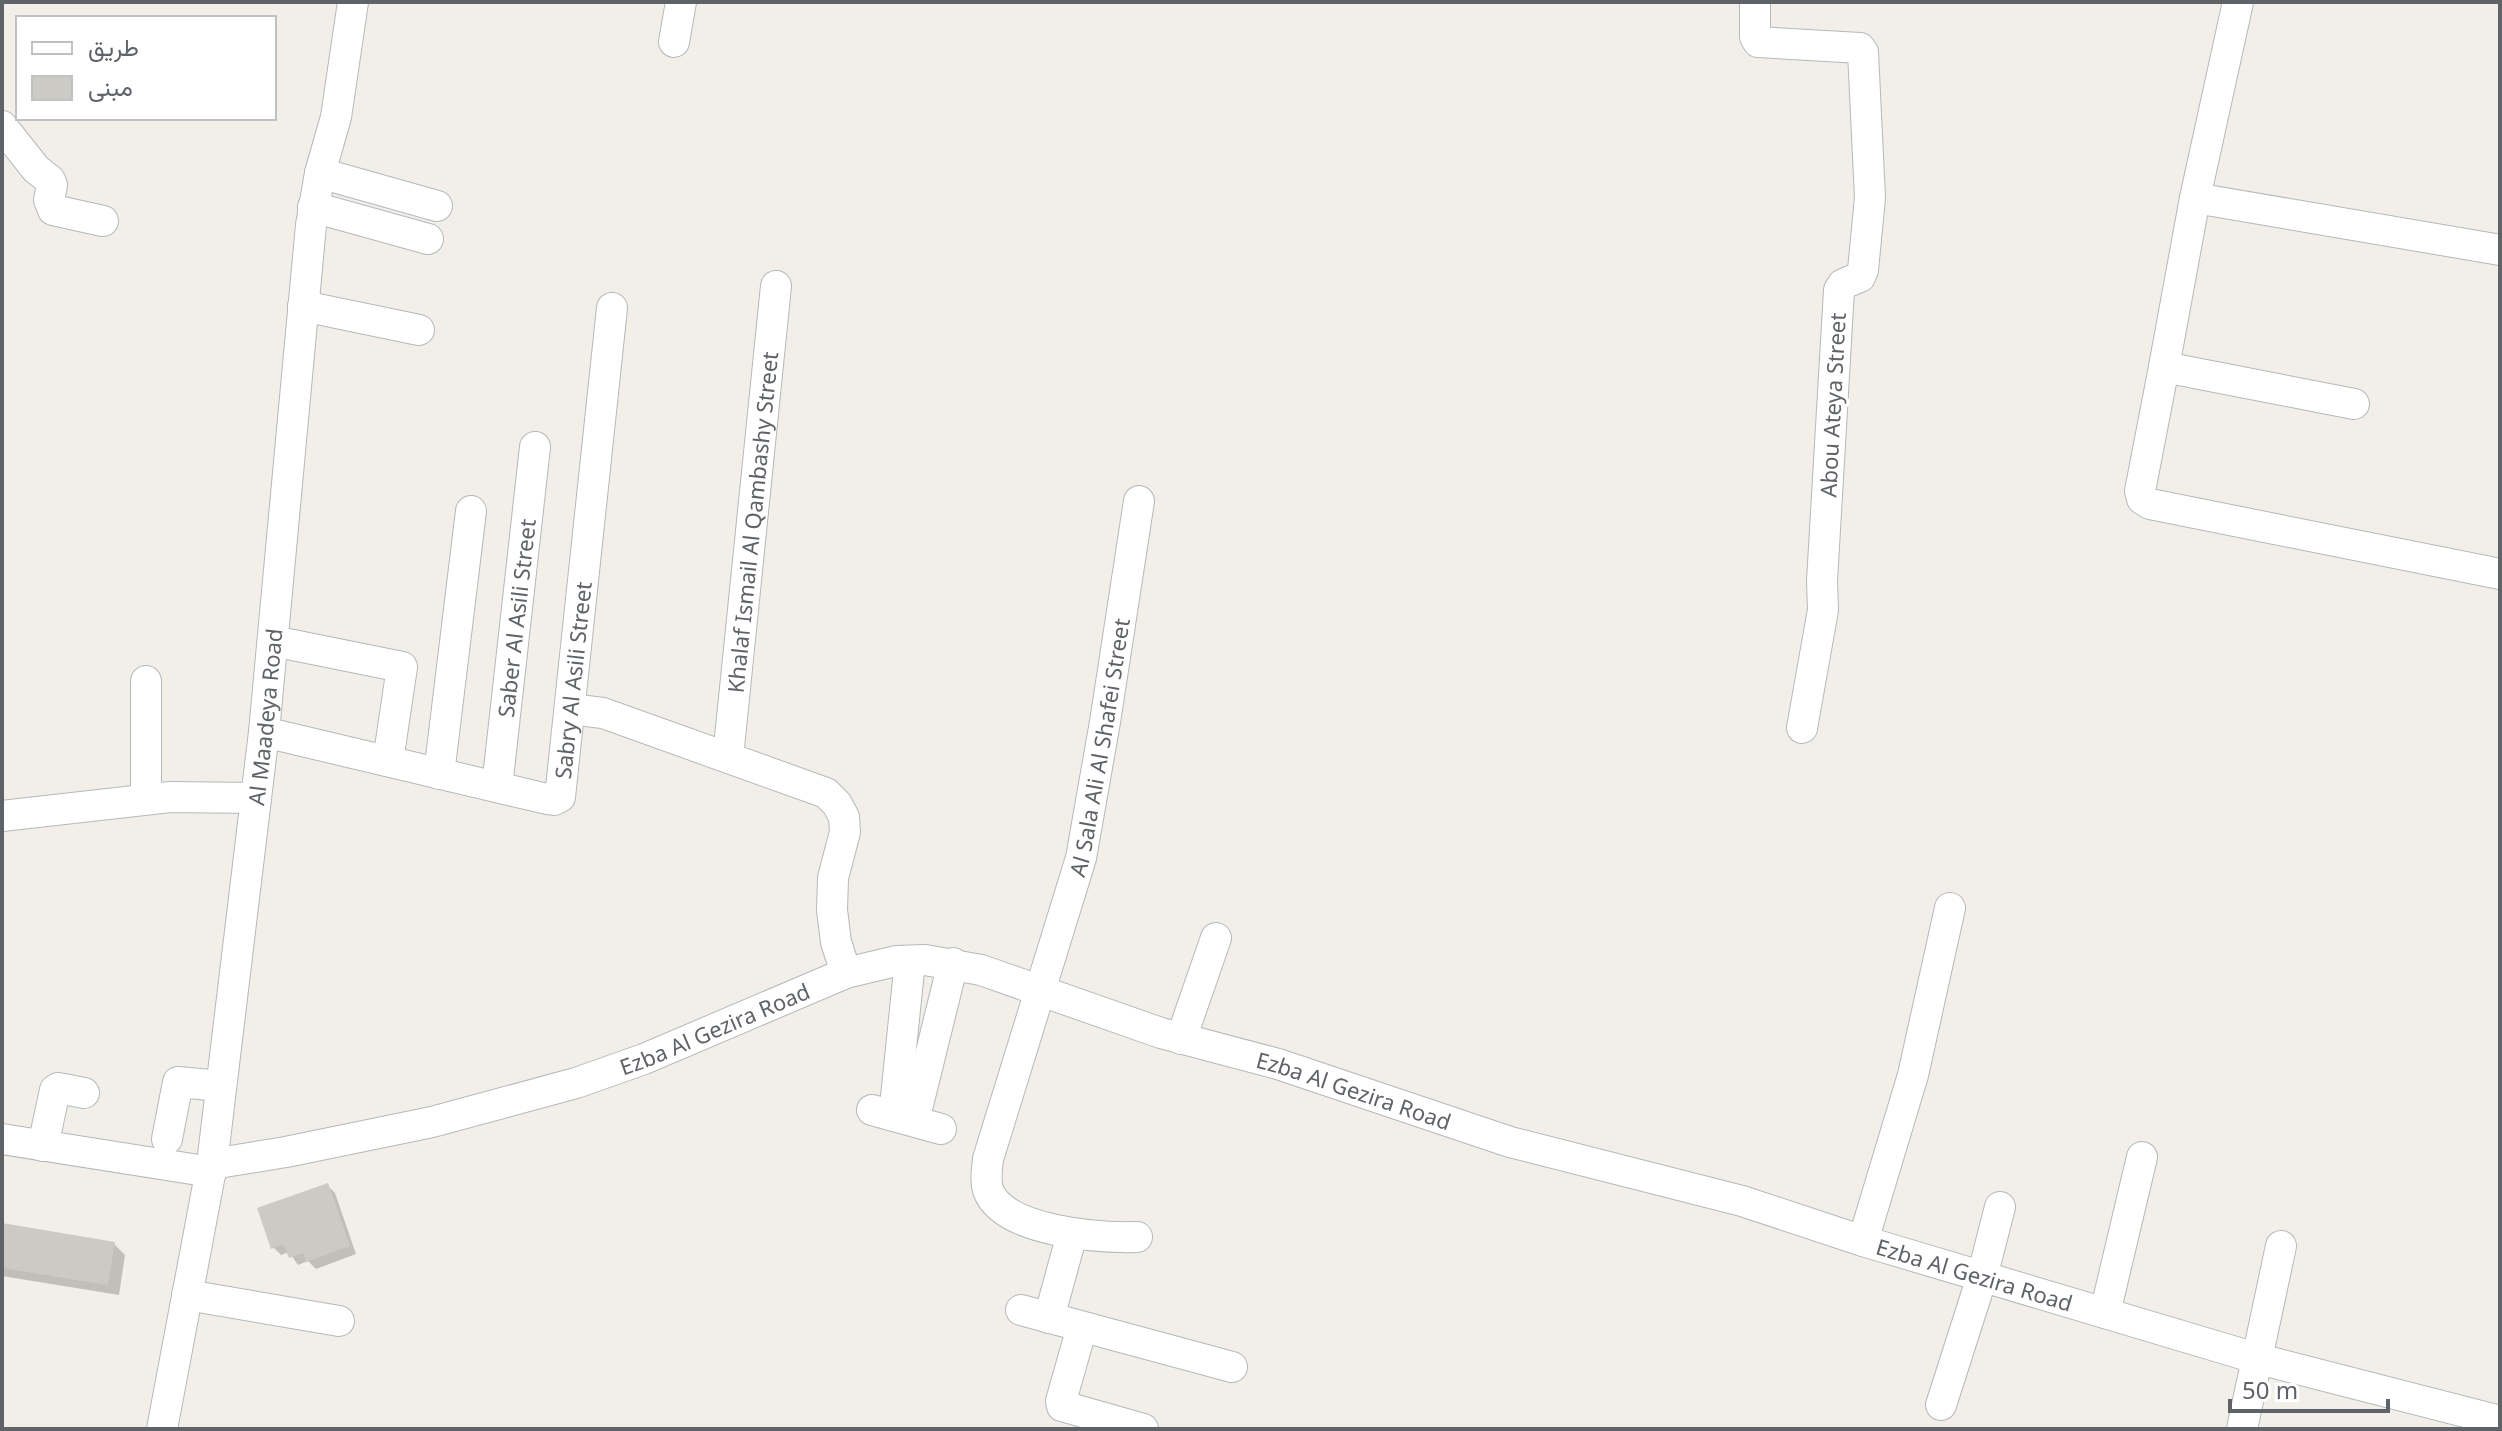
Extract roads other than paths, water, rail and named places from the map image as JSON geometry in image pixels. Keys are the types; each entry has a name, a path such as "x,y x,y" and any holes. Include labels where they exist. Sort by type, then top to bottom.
{"street":[{"name":"Al Maadeya Road","path":"162,1429 211,1168 264,732 313,207 336,117 353,2"},
{"path":"674,42 681,2"},
{"name":"Abou Ateya Street","path":"1755,2 1755,37 1758,42 1860,48 1863,52 1870,198 1868,227 1860,277 1843,284 1839,290 1822,581 1823,610 1802,728"},
{"path":"2238,2 2195,198 2140,491 2142,499 2150,504 2500,574"},
{"path":"2,126 36,169 50,180 49,200 53,210 103,221"},
{"path":"320,173 437,206"},
{"path":"2195,198 2500,250"},
{"path":"313,207 428,239"},
{"name":"Khalaf Ismail Al Qambashy Street","path":"728,757 776,286"},
{"path":"303,306 419,330"},
{"name":"Sabry Al Asili Street","path":"264,732 554,800 560,797 612,308"},
{"path":"2164,367 2354,404"},
{"name":"Saber Al Asili Street","path":"497,787 535,447"},
{"name":"Al Sala Ali Al Shafei Street","path":"1137,1237 1104,1238 1040,1226 1009,1213 997,1204 989,1191 986,1175 988,1159 1042,990 1087,831 1139,501"},
{"path":"439,774 471,511"},
{"path":"273,641 402,667 388,761"},
{"path":"146,681 146,799"},
{"path":"570,709 603,713 826,793 844,817 845,832 833,878 832,910 836,942 846,973"},
{"path":"2,816 146,799 256,798"},
{"path":"1863,1241 1917,1061 1950,908"},
{"path":"1181,1039 1216,938"},
{"path":"910,961 905,1119 953,963"},
{"name":"Ezba Al Gezira Road","path":"2,1139 211,1168 432,1122 576,1083 644,1059 868,965 910,961 953,963 1042,990 1181,1039 1278,1064 1510,1142 1742,1201 1863,1241 2259,1359 2500,1421"},
{"path":"167,1139 178,1082 221,1086"},
{"path":"43,1146 55,1090 84,1093"},
{"path":"2105,1313 2142,1157"},
{"path":"1941,1405 1982,1277 2000,1207"},
{"path":"1072,1234 1035,1314 1232,1367"},
{"path":"2242,1429 2281,1246"},
{"path":"187,1295 339,1321"},
{"path":"1082,1327 1062,1406 1143,1429"}]}
